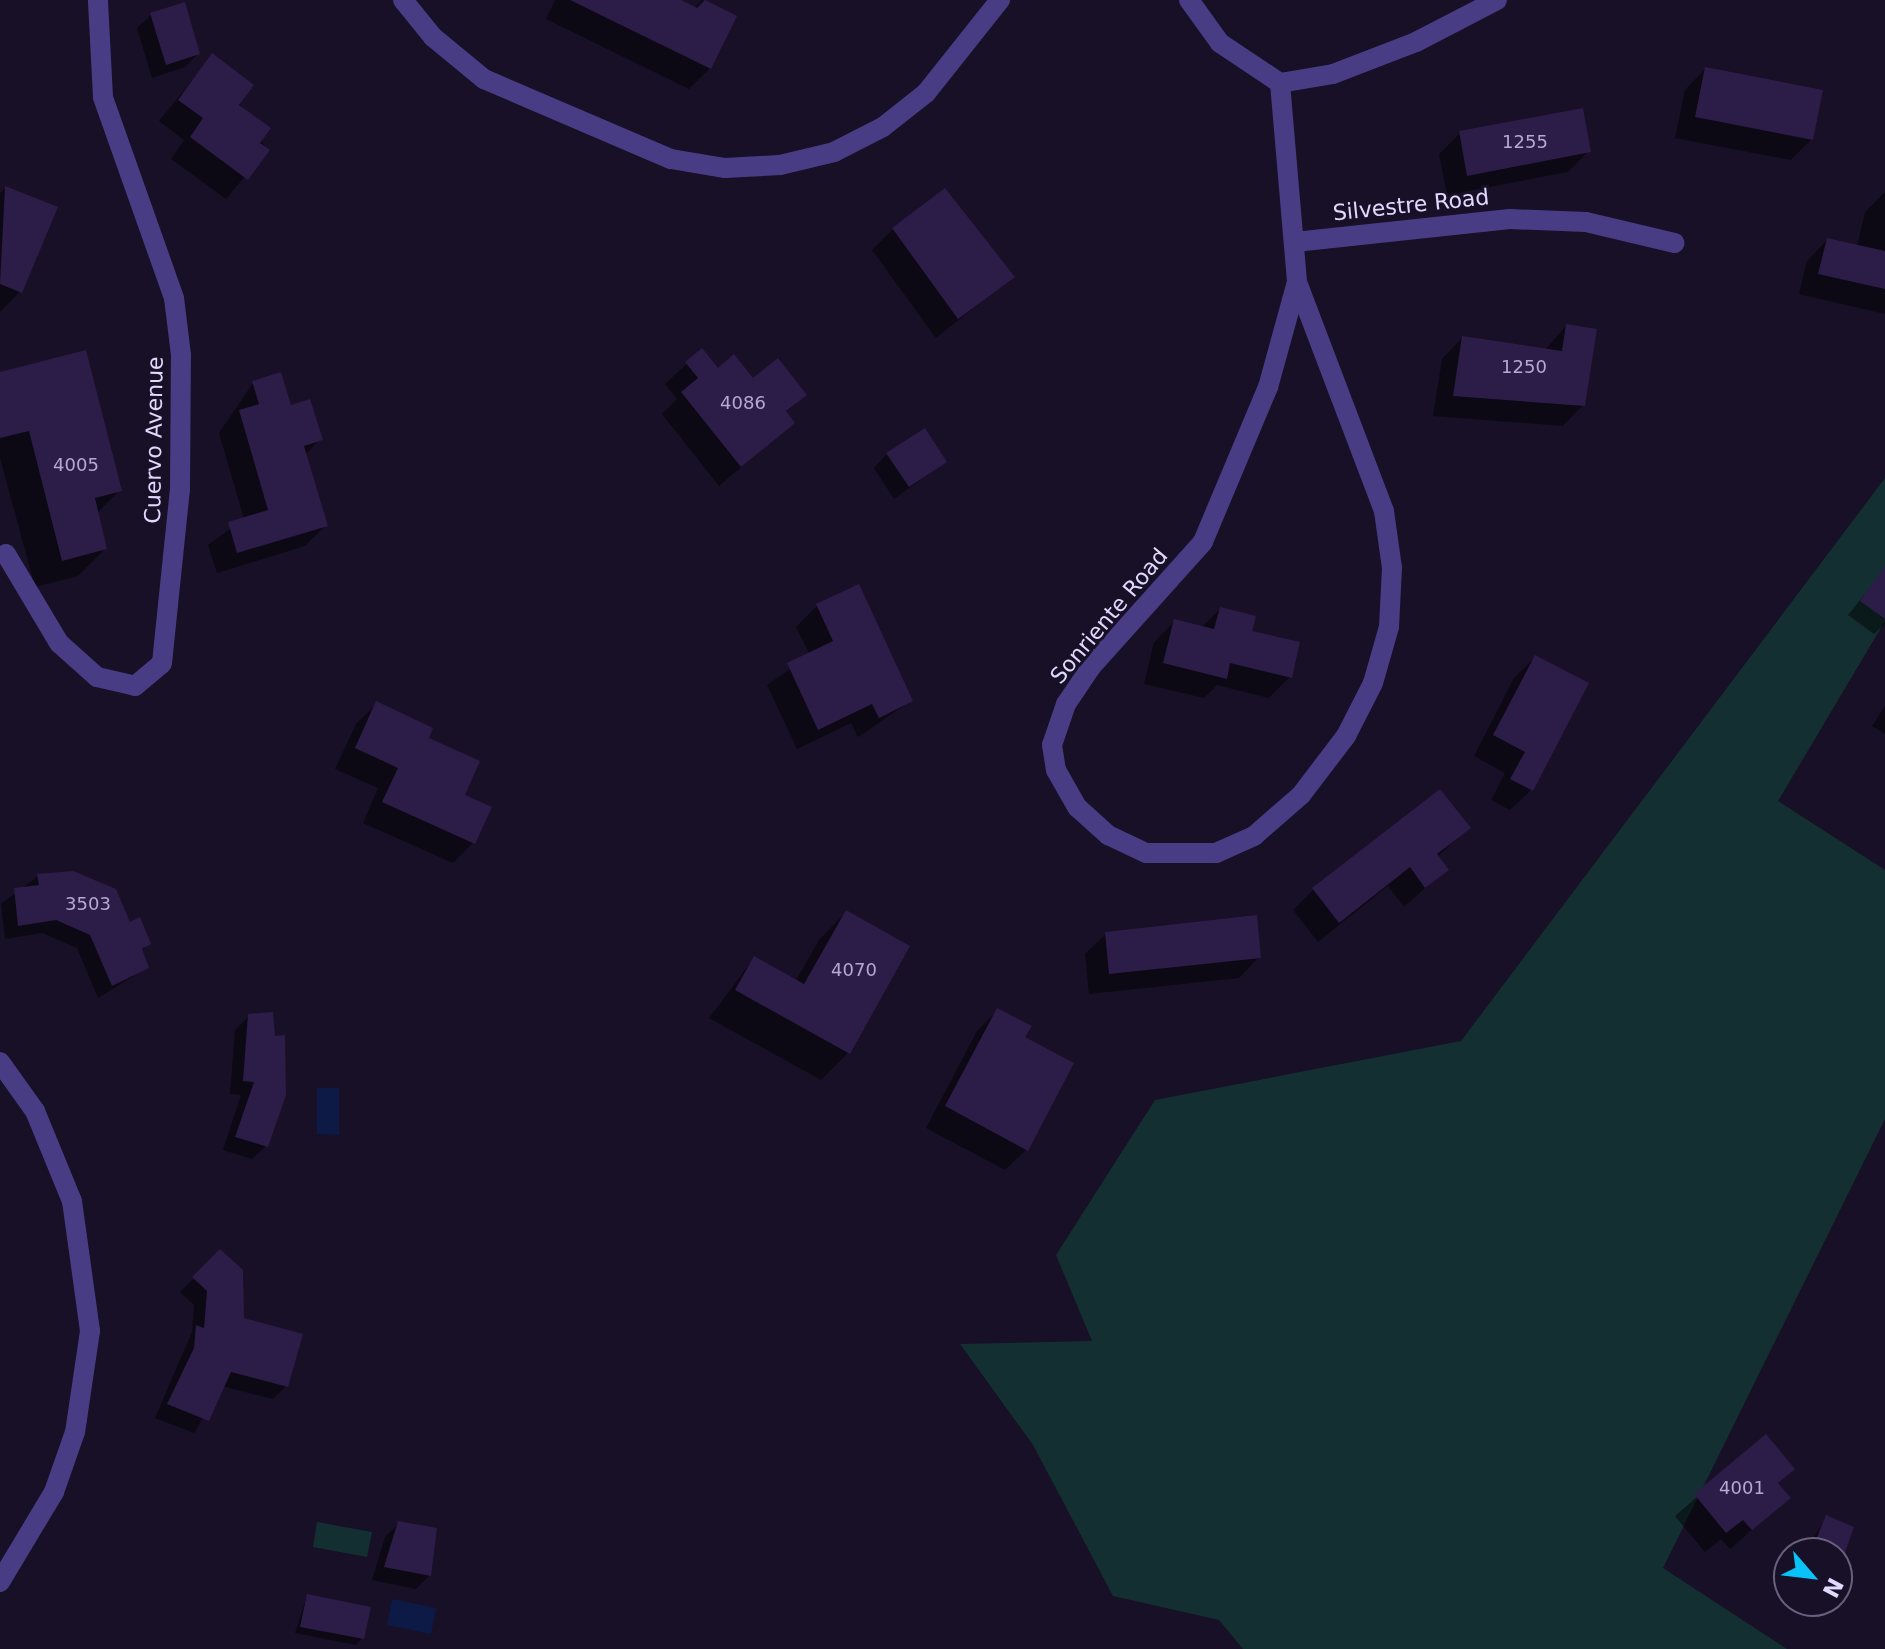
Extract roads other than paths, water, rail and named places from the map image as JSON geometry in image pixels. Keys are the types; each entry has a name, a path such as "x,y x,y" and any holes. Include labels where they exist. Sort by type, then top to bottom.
{"street":[{"name":"Cuervo Avenue","path":"6,554 59,643 97,677 135,686 162,663 180,489 181,355 174,298 103,97 98,0"},
{"path":"403,0 433,37 484,79 657,153 725,168 794,162 883,127 926,93 1000,0"},
{"path":"1189,0 1220,43 1280,83 1333,74 1497,0"},
{"name":"Sonriente Road","path":"1280,83 1297,282 1384,511 1392,568 1389,627 1373,683 1346,736 1301,795 1254,836 1216,853 1146,853 1108,835 1077,807 1052,745 1066,704 1091,667 1203,542 1268,387 1297,282"},
{"name":"Silvestre Road","path":"1295,242 1510,219 1586,222 1675,243"},
{"path":"0,1062 35,1111 72,1201 90,1331 75,1432 54,1492 0,1582"}],"water":[{"path":"317,1088 339,1088 339,1135 317,1134"},
{"path":"392,1599 436,1608 431,1634 387,1625"}]}
